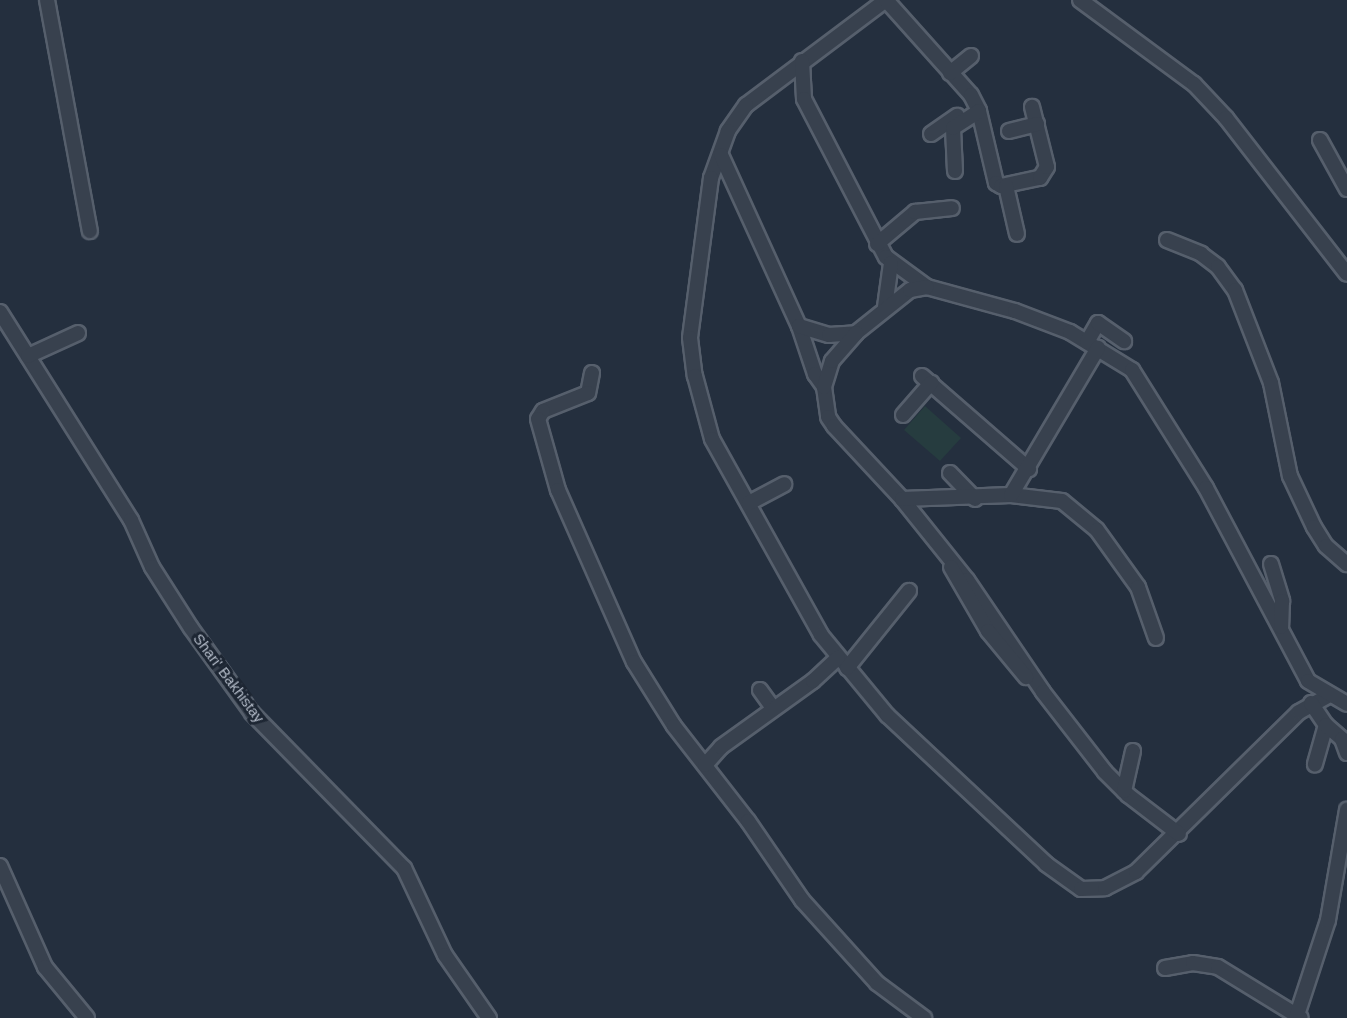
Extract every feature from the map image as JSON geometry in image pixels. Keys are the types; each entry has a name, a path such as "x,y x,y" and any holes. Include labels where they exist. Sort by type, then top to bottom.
{"street":[{"path":"47,0 90,231"},
{"path":"1032,107 1047,160 1044,174 1006,186 996,183 978,107 886,0 746,105 728,131 711,178 691,357 712,439 821,635 842,663 887,715 1046,864 1080,889 1105,888 1122,882 1179,834 1311,703 1328,696"},
{"path":"1080,0 1194,84 1226,118 1347,274"},
{"path":"950,73 972,56"},
{"path":"802,61 804,99 878,244 891,263 927,287 1015,311 1093,345 1132,370 1206,488 1308,681 1328,696 1347,704"},
{"path":"931,134 978,107"},
{"path":"955,171 953,128 978,107"},
{"path":"1009,131 1036,124"},
{"path":"1320,140 1347,189"},
{"path":"720,155 799,326 815,374 824,387"},
{"path":"1006,186 1017,234"},
{"path":"878,244 915,212 952,208"},
{"path":"1167,240 1201,254 1218,267 1235,290 1271,383 1290,476 1314,528 1326,546 1347,564"},
{"path":"885,307 891,263"},
{"path":"927,287 910,290 885,307 856,333 832,361 824,387 828,417 902,499 943,549 998,622 1043,692 1124,791 1179,834"},
{"name":"Shari' Bakhistay","path":"0,312 131,520 152,567 191,628 252,713 405,868 445,955 489,1018"},
{"path":"1011,495 1029,469 1093,345 1098,323 1124,341"},
{"path":"799,326 829,335 856,333"},
{"path":"28,356 78,333"},
{"path":"592,373 588,393 543,411 538,419 541,438 570,518 634,662 674,726 748,820 783,877 819,921 877,983 924,1018"},
{"path":"903,415 927,380 1029,469"},
{"path":"950,473 975,499"},
{"path":"748,503 784,484"},
{"path":"902,499 975,499 1011,495 1062,501 1097,530 1138,587 1156,638"},
{"path":"1271,564 1281,601 1281,627"},
{"path":"705,765 721,747 773,708 842,663 909,591"},
{"path":"760,690 773,708"},
{"path":"1311,703 1326,725 1342,739 1347,753"},
{"path":"1315,764 1326,725"},
{"path":"1124,791 1133,751"},
{"path":"1165,968 1193,963 1218,967 1298,1017 1328,920 1347,810"},
{"path":"0,866 45,967 87,1018"}],"green space":[{"path":"925,406 961,438 940,461 904,430"}]}
